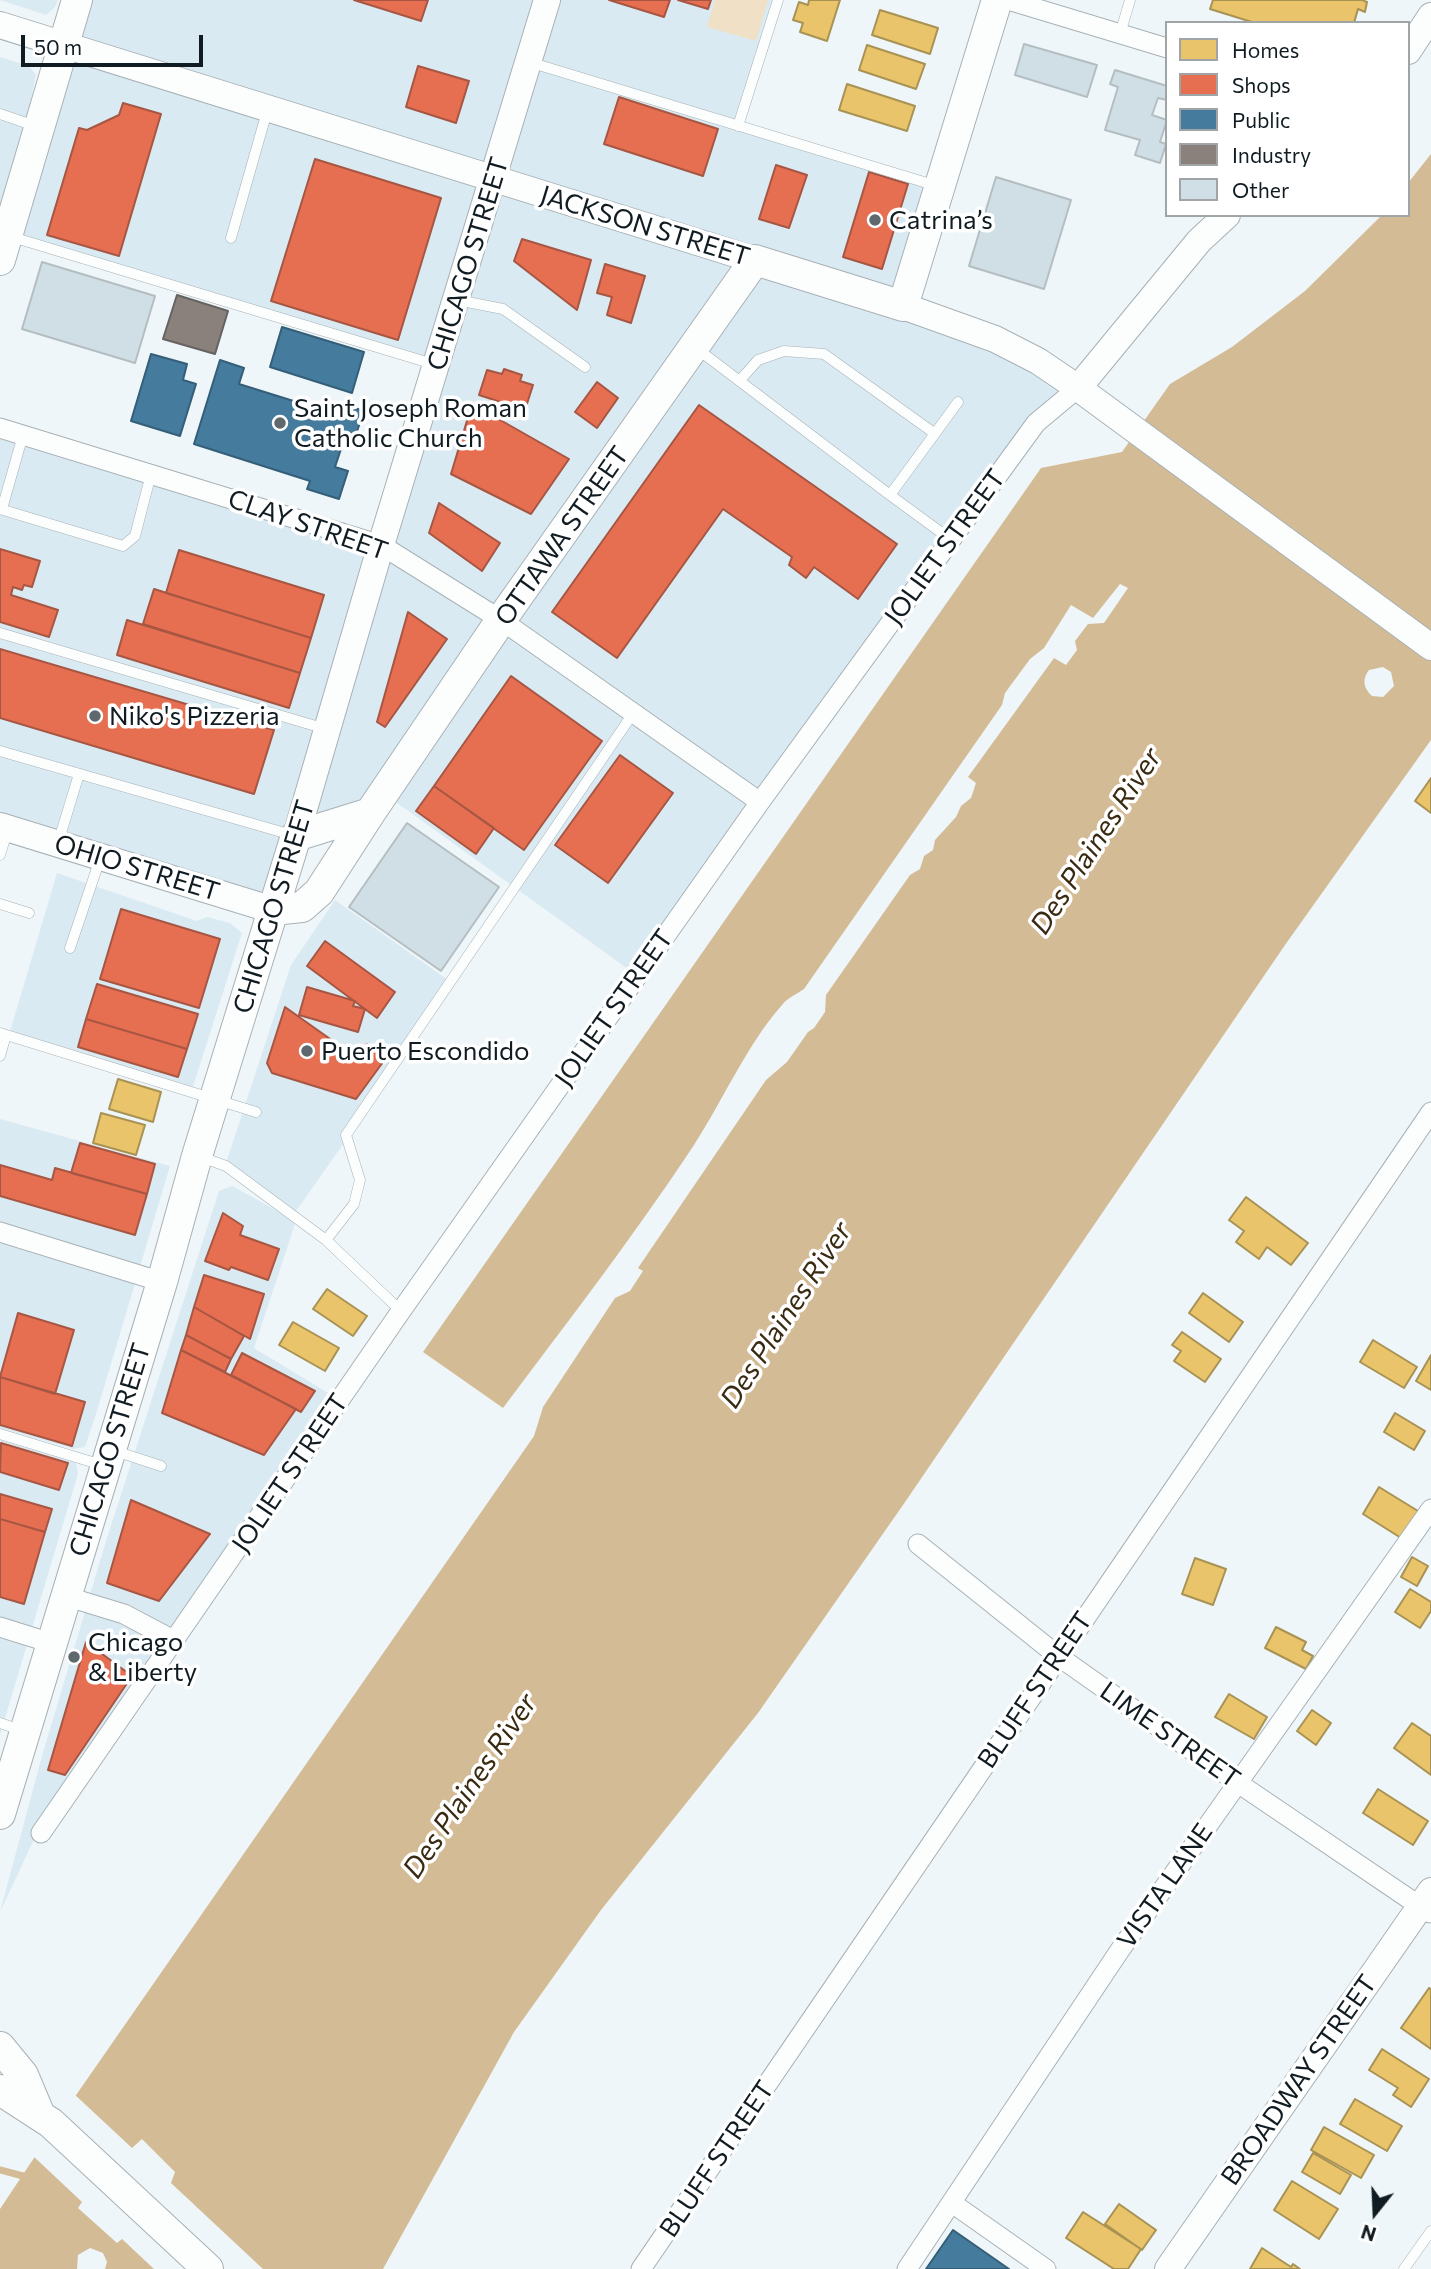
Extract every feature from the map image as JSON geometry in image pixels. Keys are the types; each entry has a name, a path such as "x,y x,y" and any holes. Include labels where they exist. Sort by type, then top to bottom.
{"main road":[{"path":"2,243 77,0"},
{"path":"903,306 997,0"},
{"name":"JACKSON STREET","path":"755,260 903,306"},
{"name":"OTTAWA STREET","path":"273,910 302,907 319,891 501,620 755,260"},
{"path":"296,836 370,813"},
{"name":"CHICAGO STREET","path":"0,1814 12,1727 51,1643 296,836"},
{"path":"0,2047 23,2075 45,2118"},
{"path":"0,2090 45,2118 208,2269"}],"street":[{"name":"CHICAGO STREET","path":"296,836 381,545 547,0"},
{"path":"1007,0 1165,47"},
{"path":"1410,48 1430,22"},
{"name":"JACKSON STREET","path":"0,25 755,260"},
{"name":"JOLIET STREET","path":"41,1833 401,1311 760,802 950,539 1036,423 1078,388 1199,241 1225,217"},
{"name":"JACKSON STREET","path":"903,306 995,338 1038,361 1431,647"},
{"name":"CLAY STREET","path":"0,428 381,545 501,620 760,802"},
{"name":"OHIO STREET","path":"4,828 273,910"},
{"name":"BLUFF STREET","path":"641,2269 1431,1112"},
{"path":"0,1232 162,1282"},
{"name":"VISTA LANE","path":"907,2269 1121,1950 1431,1509"},
{"name":"LIME STREET","path":"918,1544 1058,1656 1238,1783 1428,1904"},
{"path":"65,1596 124,1614 175,1641"},
{"path":"0,1627 51,1643"},
{"name":"BROADWAY STREET","path":"1168,2269 1428,1904"},
{"path":"952,2203 1040,2267"}],"lane":[{"path":"738,126 778,0"},
{"path":"1120,34 1130,0"},
{"path":"528,62 939,187"},
{"path":"231,238 268,108"},
{"path":"0,114 39,127"},
{"path":"2,243 437,365"},
{"path":"457,300 503,309 585,367"},
{"path":"695,347 741,379 950,539"},
{"path":"741,379 758,360 783,351 824,354 934,433"},
{"path":"890,495 958,402"},
{"path":"23,435 1,509 123,546 135,536 151,474"},
{"path":"0,633 327,729"},
{"path":"326,1240 354,1204 360,1180 346,1135 634,712"},
{"path":"0,751 296,836"},
{"path":"58,844 79,774"},
{"path":"0,855 4,828"},
{"path":"71,948 100,857"},
{"path":"0,904 29,913"},
{"path":"0,1056 3,1034 256,1112"},
{"path":"197,1156 226,1166 326,1240 401,1311"},
{"path":"0,1434 108,1457 162,1465"},
{"path":"1404,2269 1431,2231"}],"shaded area":[{"path":"0,0 58,0 46,15"},
{"path":"79,0 545,0 493,176 66,40"},
{"path":"550,0 779,0 740,128 938,188 902,305 496,178"},
{"path":"715,0 768,0 756,41 707,27"},
{"path":"65,44 493,180 436,364 3,236"},
{"path":"0,57 29,66 36,75 0,243"},
{"path":"495,182 752,264 501,617 384,545"},
{"path":"755,265 901,308 1075,388 1035,419 635,974 386,795"},
{"path":"0,429 380,546 272,909 0,825"},
{"path":"382,547 499,620 370,811 297,835"},
{"path":"57,873 197,921 207,917 230,923 242,933 191,1093 8,1038"},
{"path":"335,900 455,985 294,1214 226,1163 291,965"},
{"path":"0,1119 170,1166 85,1447 74,1449 0,1428"},
{"path":"232,1186 296,1221 254,1348 338,1399 37,1833 0,1912 42,1756 106,1541 219,1191"},
{"path":"0,1440 76,1463 78,1474 0,1735"}],"water":[{"name":"Des Plaines River","path":"1431,154 1431,740 1285,945 758,1713 601,1910 514,2032 383,2269 105,2269 107,2262 103,2253 90,2248 78,2255 77,2269 0,2269 0,2209 74,2098 534,1436 543,1407 615,1298 630,1291 643,1271 638,1268 766,1080 787,1062 808,1032 814,1028 825,1012 826,995 910,875 920,869 924,856 933,850 935,840 956,817 961,806 971,798 976,783 968,777 1054,658 1066,665 1077,650 1075,641 1088,624 1104,623 1128,588 1120,584 1093,618 1071,605 1044,648 1030,659 1005,693 1002,705 804,989 789,998 768,1022 744,1058 700,1136 666,1186 503,1408 423,1352 1041,468 1122,452 1170,384 1232,347 1305,291 1380,217 1410,217 1410,180","holes":["1383,667 1391,672 1394,686 1383,697 1372,696 1364,683 1365,677 1369,670"]}],"pier":[{"path":"73,2093 132,2148 142,2139 175,2172 171,2183 263,2269 154,2269 122,2239 117,2243 78,2208 82,2202 32,2155"}],"building: Homes":[{"path":"809,0 840,0 827,41 800,32 803,23 793,20 799,2 808,5"},
{"path":"1213,0 1367,2 1365,12 1358,9 1355,21 1249,21 1210,9"},
{"path":"880,10 938,28 930,54 872,35"},
{"path":"867,45 925,64 916,89 859,70"},
{"path":"847,84 915,106 907,131 839,110"},
{"path":"1431,778 1431,813 1415,801"},
{"path":"118,1079 161,1092 153,1122 109,1109"},
{"path":"101,1113 145,1125 136,1155 93,1143"},
{"path":"1246,1197 1308,1243 1291,1265 1267,1247 1259,1259 1236,1242 1244,1231 1229,1220"},
{"path":"327,1289 367,1316 353,1336 313,1309"},
{"path":"1203,1293 1243,1322 1229,1342 1189,1313"},
{"path":"293,1322 339,1348 325,1371 279,1345"},
{"path":"1182,1332 1221,1359 1205,1382 1174,1361 1181,1351 1172,1345"},
{"path":"1373,1340 1417,1367 1404,1388 1360,1362"},
{"path":"1431,1355 1431,1390 1416,1381"},
{"path":"1395,1413 1425,1431 1414,1450 1384,1432"},
{"path":"1379,1487 1418,1511 1401,1538 1363,1514"},
{"path":"1412,1557 1428,1566 1417,1586 1401,1577"},
{"path":"1195,1558 1226,1569 1213,1605 1182,1594"},
{"path":"1410,1589 1431,1602 1431,1611 1420,1628 1395,1612"},
{"path":"1276,1627 1306,1642 1302,1650 1313,1656 1306,1669 1265,1648"},
{"path":"1229,1694 1267,1717 1254,1739 1215,1717"},
{"path":"1312,1710 1331,1723 1316,1745 1297,1731"},
{"path":"1412,1723 1431,1736 1431,1775 1394,1748"},
{"path":"1378,1789 1428,1821 1413,1845 1363,1813"},
{"path":"1429,1988 1431,1989 1431,2049 1401,2028"},
{"path":"1382,2049 1429,2079 1411,2107 1393,2095 1398,2088 1369,2070"},
{"path":"1355,2099 1402,2126 1387,2151 1340,2124"},
{"path":"1324,2127 1374,2155 1361,2178 1311,2150"},
{"path":"1313,2153 1351,2175 1340,2194 1302,2172"},
{"path":"1292,2181 1338,2209 1319,2239 1274,2210"},
{"path":"1119,2204 1156,2230 1142,2250 1105,2224"},
{"path":"1083,2212 1141,2249 1128,2269 1114,2269 1066,2238"},
{"path":"1262,2248 1291,2267 1293,2264 1300,2269 1250,2269"}],"building: Shops":[{"path":"354,0 428,0 421,21"},
{"path":"609,0 670,0 664,17"},
{"path":"678,0 711,0 708,9"},
{"path":"418,66 469,81 456,123 406,107"},
{"path":"619,97 718,129 703,176 604,144"},
{"path":"123,103 161,114 119,256 47,235 79,128 87,130 119,115"},
{"path":"315,159 441,198 398,340 271,301"},
{"path":"776,165 807,175 789,228 759,219"},
{"name":"Catrina’s","path":"869,172 908,184 882,269 843,257"},
{"path":"522,239 591,260 577,310 514,261"},
{"path":"605,264 645,276 631,323 607,315 612,297 597,293"},
{"path":"504,369 522,375 520,381 533,385 525,410 479,395 487,370 502,374"},
{"path":"597,382 618,398 597,428 575,412"},
{"path":"472,404 569,459 531,514 451,474"},
{"path":"699,405 897,544 858,599 814,567 806,578 789,565 792,557 723,509 617,658 552,612"},
{"path":"439,503 500,543 482,571 429,533"},
{"path":"0,549 40,561 32,587 24,585 22,590 13,587 11,595 58,610 49,637 0,622"},
{"path":"179,550 324,595 311,638 166,593"},
{"path":"154,589 311,638 300,673 143,624"},
{"path":"408,612 447,639 385,727 377,722"},
{"path":"127,620 300,673 289,708 117,655"},
{"path":"0,649 274,730 254,794 0,718"},
{"path":"511,676 602,741 524,850 434,786"},
{"path":"620,755 673,793 608,883 555,845"},
{"path":"434,786 494,828 476,854 416,811"},
{"path":"121,909 220,939 199,1008 100,979"},
{"path":"325,941 395,992 377,1018 307,966"},
{"path":"97,984 198,1014 187,1049 86,1019"},
{"path":"307,987 355,1001 353,1006 365,1009 358,1032 299,1015"},
{"path":"285,1007 357,1058 367,1044 386,1058 356,1099 272,1073 267,1063"},
{"path":"86,1019 187,1049 178,1077 78,1047"},
{"path":"80,1143 155,1164 147,1194 71,1173"},
{"path":"0,1165 52,1180 55,1168 147,1194 135,1235 0,1196"},
{"path":"223,1213 243,1226 240,1235 279,1249 268,1280 205,1261"},
{"path":"204,1275 264,1294 250,1339 194,1307"},
{"path":"194,1307 244,1336 231,1359 186,1335"},
{"path":"18,1313 74,1330 55,1394 0,1377"},
{"path":"186,1335 231,1359 225,1372 181,1350"},
{"path":"181,1350 296,1409 264,1455 162,1413"},
{"path":"242,1353 315,1391 301,1412 231,1375"},
{"path":"0,1377 85,1402 72,1446 0,1425"},
{"path":"1,1443 68,1463 59,1490 0,1472"},
{"path":"0,1494 52,1509 45,1532 0,1519"},
{"path":"131,1500 210,1534 159,1601 107,1583"},
{"path":"0,1519 45,1532 24,1604 0,1597"},
{"path":"86,1642 132,1676 65,1775 48,1770"}],"building: Public":[{"path":"282,327 364,352 352,393 270,367"},
{"path":"151,354 187,364 183,380 196,384 180,436 131,421"},
{"name":"Saint Joseph Roman Catholic Church","path":"220,360 244,368 239,384 332,413 336,402 364,411 355,437 346,434 335,467 348,471 339,499 307,489 310,481 194,444"},
{"path":"953,2230 1009,2269 926,2269"}],"building: Industry":[{"path":"177,295 228,311 215,354 163,339"}],"building: Other":[{"path":"1024,44 1097,65 1087,97 1015,75"},
{"path":"1115,70 1165,85 1165,100 1158,98 1152,115 1165,119 1160,142 1165,144 1165,147 1160,163 1135,155 1140,140 1105,130 1118,87 1110,84"},
{"path":"996,177 1071,200 1044,289 969,266"},
{"path":"42,262 155,296 135,363 22,329"},
{"path":"407,823 499,887 441,971 349,907"}],"waterway":[{"path":"0,2170 23,2176"}],"place":[{"name":"Catrina’s","path":"875,220"},
{"name":"Saint Joseph Roman Catholic Church","path":"280,423"},
{"name":"Niko's Pizzeria","path":"95,716"},
{"name":"Puerto Escondido","path":"307,1051"},
{"name":"Chicago & Liberty","path":"74,1657"}]}
